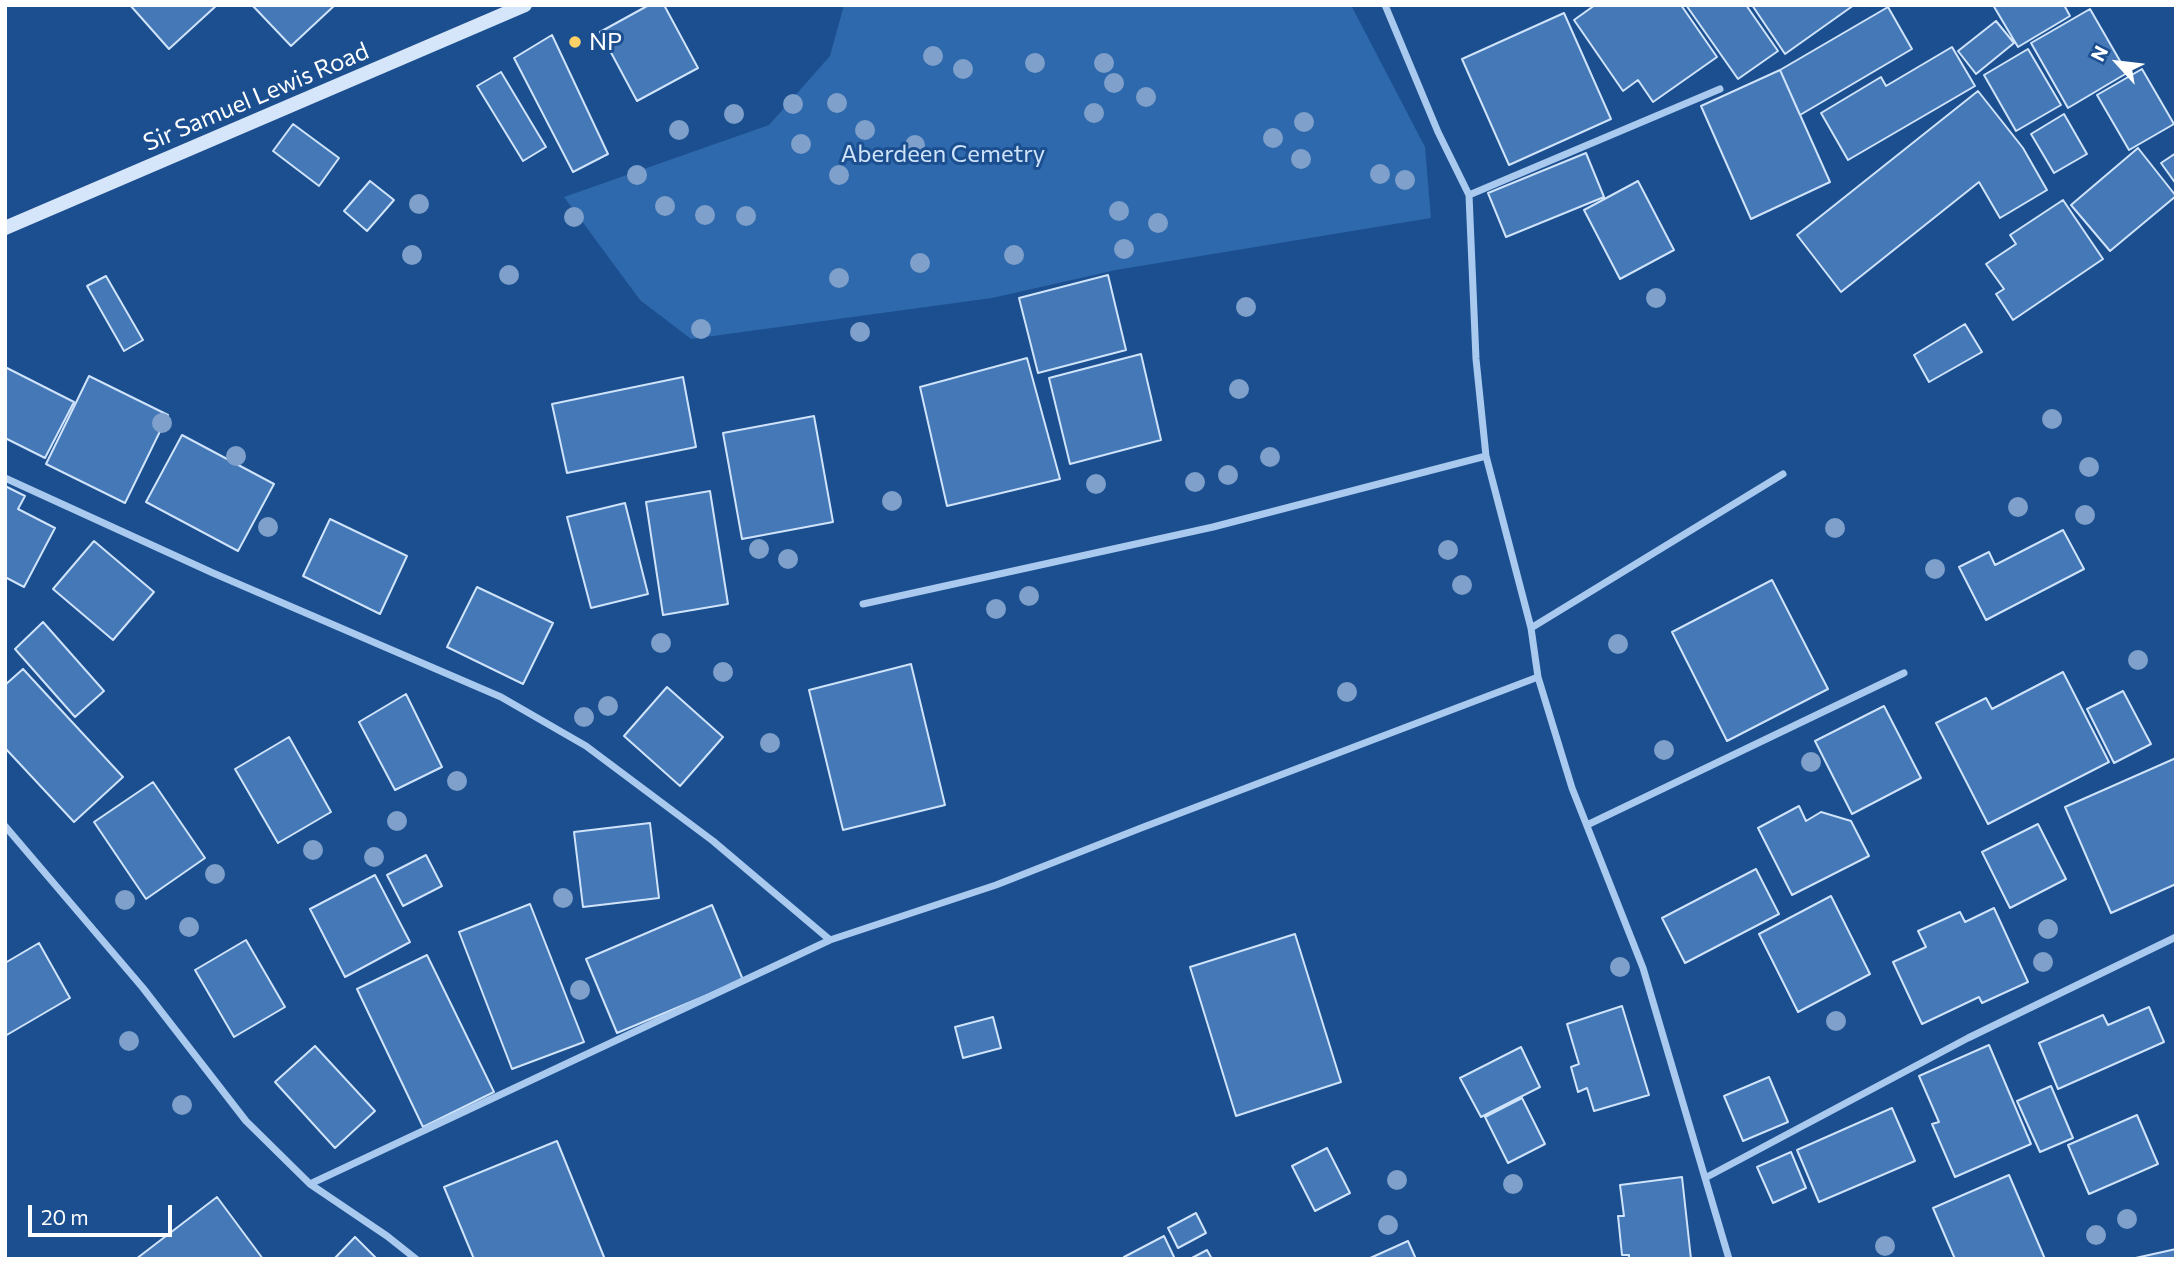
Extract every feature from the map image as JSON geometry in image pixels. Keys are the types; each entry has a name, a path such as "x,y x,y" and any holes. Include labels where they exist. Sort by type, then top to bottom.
{"main road":[{"name":"Sir Samuel Lewis Road","path":"5,229 525,5"}],"street":[{"path":"1385,5 1438,132 1469,195 1476,359 1486,456 1531,628 1538,677 1572,788 1643,968 1729,1259"},
{"path":"1469,195 1720,89"},
{"path":"863,604 1213,527 1486,456"},
{"path":"1531,628 1783,474"},
{"path":"5,478 212,573 501,697 586,746 713,841 830,940"},
{"path":"1587,825 1904,673"},
{"path":"310,1184 830,940 996,885 1538,677"},
{"path":"5,826 143,988 246,1121 310,1184 416,1259"},
{"path":"1705,1178 1968,1038 2176,937"}],"green space":[{"name":"Aberdeen Cemetry","path":"844,5 1351,5 1425,147 1431,218 1116,270 992,298 691,339 640,300 564,197 769,125 830,56"}],"building":[{"path":"130,5 217,5 169,49"},
{"path":"252,5 335,5 291,46"},
{"path":"649,5 664,5 698,68 637,101 600,32"},
{"path":"1595,5 1681,5 1717,57 1653,102 1638,80 1623,91 1574,20"},
{"path":"1686,5 1746,5 1778,51 1738,79"},
{"path":"1752,5 1854,5 1785,54"},
{"path":"1993,5 2064,5 2070,16 2018,47"},
{"path":"1888,7 1912,49 1800,115 1780,70"},
{"path":"2090,9 2127,73 2068,108 2031,43"},
{"path":"1564,13 1611,119 1509,165 1462,59"},
{"path":"1996,21 2014,43 1976,74 1958,51"},
{"path":"552,35 608,154 573,172 514,58"},
{"path":"1952,47 1975,86 1848,160 1821,113 1881,77 1886,86"},
{"path":"2028,49 2061,105 2016,131 1984,75"},
{"path":"2142,69 2174,124 2129,150 2097,95"},
{"path":"1780,70 1830,182 1751,219 1701,106"},
{"path":"501,72 546,147 523,161 477,86"},
{"path":"1978,91 2023,148 2047,190 2000,218 1979,182 1841,292 1797,235"},
{"path":"2064,114 2087,154 2054,173 2031,134"},
{"path":"293,124 339,158 319,186 273,151"},
{"path":"2138,148 2176,196 2110,251 2071,205"},
{"path":"1586,153 1604,197 1506,237 1488,193"},
{"path":"2176,153 2176,184 2161,163"},
{"path":"370,181 394,200 367,231 344,211"},
{"path":"1638,181 1674,250 1620,279 1584,210"},
{"path":"2063,200 2103,259 2013,320 1996,294 2004,289 1986,264 2016,244 2010,235"},
{"path":"1108,275 1126,350 1038,373 1019,298"},
{"path":"106,276 143,340 124,351 87,286"},
{"path":"1965,324 1982,352 1929,382 1914,355"},
{"path":"1141,354 1161,440 1070,464 1049,378"},
{"path":"1027,358 1060,479 947,506 920,387"},
{"path":"5,367 74,402 45,458 5,438"},
{"path":"89,376 168,415 125,503 46,464"},
{"path":"683,377 696,447 567,473 552,404"},
{"path":"814,416 833,522 742,539 723,433"},
{"path":"182,435 274,484 238,551 146,502"},
{"path":"5,486 25,496 18,509 55,528 24,587 5,577"},
{"path":"710,491 728,604 663,615 646,502"},
{"path":"625,503 648,594 591,608 567,517"},
{"path":"330,519 407,556 380,614 303,576"},
{"path":"2063,530 2084,569 1986,620 1959,567 1989,552 1995,565"},
{"path":"94,541 154,592 113,640 53,589"},
{"path":"1772,580 1828,689 1727,741 1672,632"},
{"path":"477,587 553,623 523,684 447,647"},
{"path":"43,622 104,691 75,717 15,649"},
{"path":"911,664 945,805 843,830 809,690"},
{"path":"23,669 123,777 74,822 5,748 5,685"},
{"path":"2063,672 2109,762 1988,824 1936,723 1986,698 1992,709"},
{"path":"667,687 723,737 680,786 624,736"},
{"path":"2123,691 2151,744 2114,763 2087,709"},
{"path":"406,694 442,767 395,790 359,722"},
{"path":"1884,706 1921,778 1852,814 1815,741"},
{"path":"289,737 331,812 278,843 235,769"},
{"path":"2176,758 2176,884 2111,913 2065,807"},
{"path":"153,782 205,858 146,899 94,822"},
{"path":"1799,806 1806,821 1821,812 1851,821 1869,856 1792,895 1758,828"},
{"path":"650,823 659,898 583,907 574,832"},
{"path":"2038,824 2066,879 2010,908 1982,852"},
{"path":"426,855 442,886 403,906 387,875"},
{"path":"1756,869 1779,914 1685,963 1662,918"},
{"path":"375,875 410,942 345,977 310,909"},
{"path":"1831,896 1870,974 1798,1012 1759,934"},
{"path":"530,904 584,1042 512,1069 459,932"},
{"path":"712,905 743,980 617,1033 586,959"},
{"path":"1994,908 2028,982 1982,1003 1979,997 1922,1024 1893,962 1926,947 1918,931 1960,912 1965,922"},
{"path":"1295,934 1341,1082 1236,1116 1190,967"},
{"path":"246,940 285,1007 234,1037 195,970"},
{"path":"39,943 70,998 5,1036 5,963"},
{"path":"427,955 494,1092 423,1127 357,989"},
{"path":"1622,1006 1649,1095 1594,1111 1587,1088 1578,1092 1571,1067 1579,1064 1567,1024"},
{"path":"2149,1007 2164,1042 2058,1089 2039,1043 2103,1015 2108,1025"},
{"path":"993,1017 1001,1048 963,1058 955,1027"},
{"path":"1989,1045 2031,1144 1955,1177 1932,1124 1939,1122 1919,1076"},
{"path":"315,1046 375,1111 335,1148 275,1082"},
{"path":"1521,1047 1540,1087 1481,1117 1460,1078"},
{"path":"1769,1077 1788,1122 1743,1141 1724,1096"},
{"path":"2051,1086 2073,1138 2040,1152 2017,1101"},
{"path":"1522,1098 1545,1144 1508,1163 1485,1117"},
{"path":"1892,1108 1915,1161 1819,1202 1797,1150"},
{"path":"2137,1115 2158,1164 2089,1194 2068,1145"},
{"path":"557,1141 604,1257 474,1259 444,1187"},
{"path":"1327,1148 1350,1193 1315,1211 1292,1166"},
{"path":"1791,1152 1806,1188 1773,1203 1757,1167"},
{"path":"2009,1175 2045,1259 1955,1259 1933,1208"},
{"path":"1682,1177 1691,1259 1629,1259 1629,1255 1622,1255 1618,1216 1624,1216 1620,1185"},
{"path":"217,1197 263,1259 136,1259"},
{"path":"1196,1213 1206,1233 1178,1248 1168,1228"},
{"path":"1164,1236 1175,1259 1125,1259 1124,1257"},
{"path":"355,1237 377,1259 334,1259"},
{"path":"1408,1241 1416,1259 1368,1259"},
{"path":"2176,1249 2176,1259 2131,1259"},
{"path":"1207,1250 1212,1259 1190,1259"}],"place":[{"name":"NP","path":"575,42"}]}
